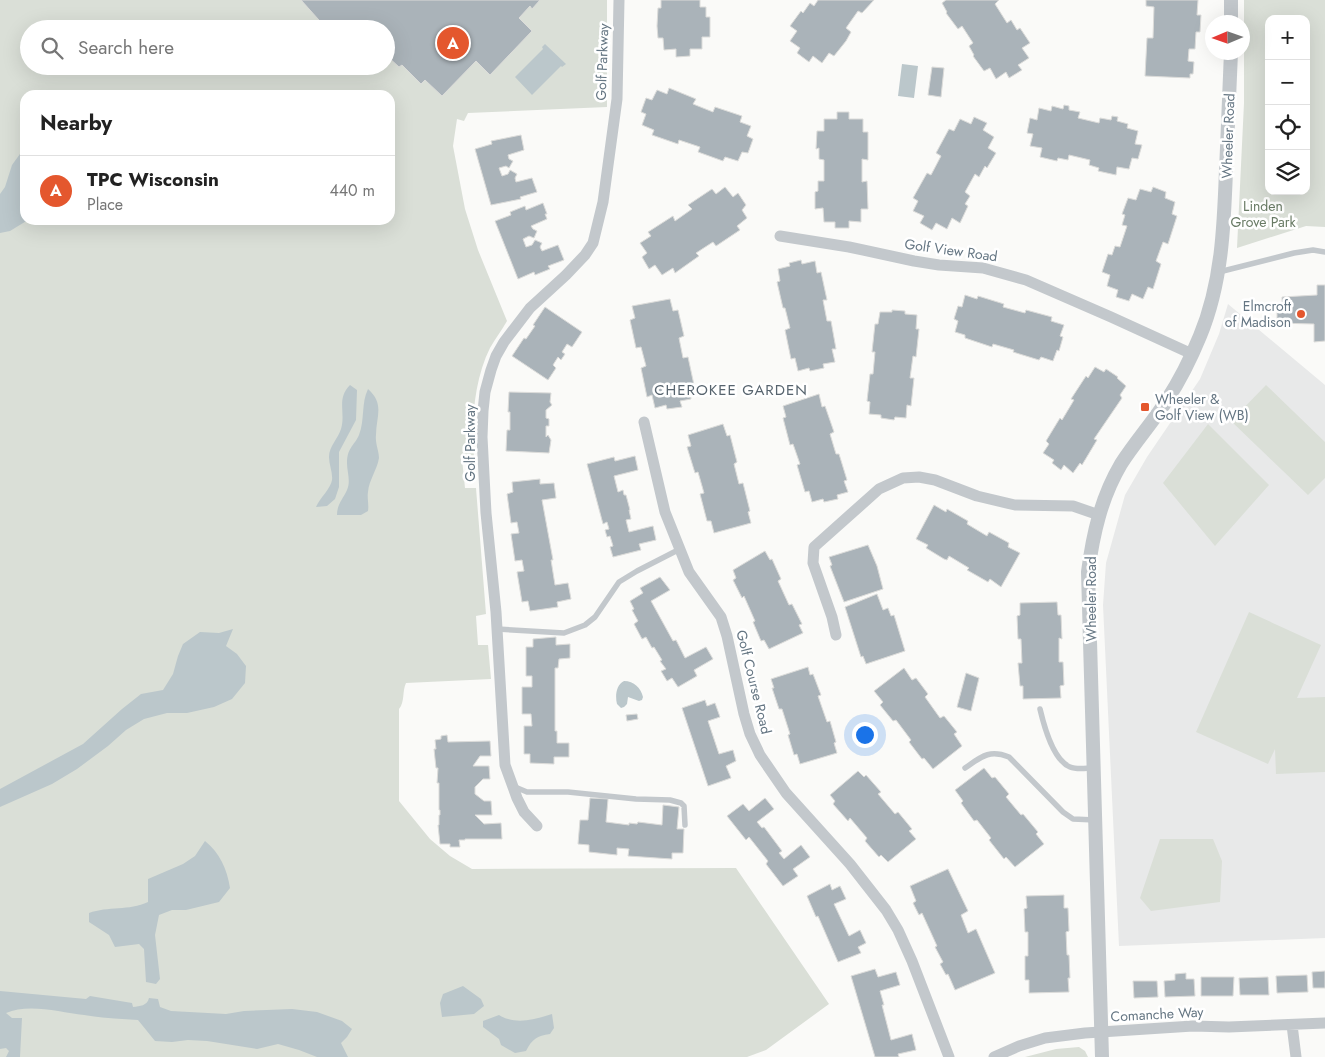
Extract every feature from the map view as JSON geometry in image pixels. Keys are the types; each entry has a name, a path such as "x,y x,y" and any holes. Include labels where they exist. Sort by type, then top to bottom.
{"street":[{"name":"Golf Parkway","path":"537,826 524,812 511,784 505,765 497,629 486,513 482,437 485,392 496,356 504,342 530,308 566,275 585,254 592,243 603,202 617,99 619,0"},
{"path":"1231,0 1231,15"},
{"name":"Wheeler Road","path":"1102,1057 1088,572 1098,515 1110,486 1121,465 1168,399 1192,354 1211,304 1219,272 1223,236 1231,60"},
{"name":"Golf View Road","path":"780,236 849,247 922,263 983,268 1026,280 1111,316 1192,354"},
{"name":"Golf Course Road","path":"644,422 665,512 689,572 721,617 744,714 750,734 760,755 786,793 850,864 886,910 898,930 912,961 949,1057"},
{"path":"836,636 832,617 812,563 814,547 879,489 893,481 919,477 935,480 998,502 1015,505 1073,506 1098,515"},
{"name":"Comanche Way","path":"994,1057 1019,1046 1045,1038 1102,1032 1183,1027 1325,1023"},
{"path":"1292,1025 1296,1057"}],"lane":[{"path":"1219,272 1294,253 1313,250 1325,252"},
{"path":"497,629 564,632 585,625 596,617 619,582 680,549"},
{"path":"1040,710 1049,738 1064,763 1072,768 1094,768"},
{"path":"965,768 991,753 999,753 1009,757 1063,812 1073,819 1095,820"},
{"path":"511,784 527,792 568,792 636,799 670,800 681,803 684,806 685,825"}],"shaded area":[{"path":"545,44 566,64 561,66 532,95 515,77 543,49 542,47"},
{"path":"902,64 918,66 914,98 898,96"},
{"path":"20,154 20,225 10,231 0,233 0,194 5,187 12,165"},
{"path":"1228,304 1325,385 1325,938 1119,946 1103,605 1106,563 1125,495 1147,457 1200,379 1219,334"},
{"path":"350,385 357,390 356,420 339,452 339,487 335,499 327,506 316,507 331,483 329,453 341,429 343,396"},
{"path":"368,389 378,405 376,438 379,458 369,488 368,511 361,515 337,515 339,505 348,487 347,458 349,450 361,429 364,400"},
{"path":"233,629 226,646 237,654 246,666 245,683 232,699 214,707 187,713 167,713 144,719 126,730 77,769 52,784 0,807 0,789 83,744 141,694 163,690 173,674 183,644 200,632 219,633"},
{"path":"624,681 631,682 636,686 641,691 643,697 639,701 628,697 627,704 621,708 617,704 616,694 619,685"},
{"path":"205,841 222,862 230,888 219,902 186,910 172,910 159,915 155,935 160,979 156,984 146,982 144,949 139,944 115,947 109,935 89,922 89,913 133,907 148,902 148,879 183,864 195,856"},
{"path":"463,986 481,999 484,1006 474,1014 442,1017 440,1003 443,994"},
{"path":"0,991 86,999 90,996 132,1003 133,1007 145,1004 149,998 158,999 160,1007 171,1011 226,1014 244,1011 292,1009 317,1012 342,1021 352,1029 341,1043 348,1057 317,1057 278,1044 257,1049 207,1041 155,1041 138,1020 98,1017 34,1008 6,1013 12,1018 22,1018 20,1057 6,1057 9,1051 6,1048 0,1049"},
{"path":"552,1014 554,1028 550,1034 535,1039 526,1051 515,1053 501,1045 499,1039 483,1027 483,1021 499,1015 518,1021 532,1020"}],"green space":[{"path":"0,0 607,0 607,107 468,113 464,121 457,119 453,146 465,209 478,250 507,321 490,348 480,374 473,430 474,458 462,459 465,488 476,488 486,614 476,616 478,645 488,645 491,679 406,683 399,709 399,801 430,839 450,856 472,869 736,868 829,1004 766,1050 747,1057 0,1057"},
{"name":"Linden Grove Park","path":"1244,0 1325,0 1325,227 1306,226 1237,248 1244,103 1244,60 1250,60 1250,15 1244,15"},
{"path":"1266,385 1325,442 1325,478 1308,495 1231,421"},
{"path":"1208,424 1269,485 1215,546 1163,483"},
{"path":"1249,612 1321,645 1297,698 1325,697 1325,772 1276,774 1275,749 1268,764 1196,732"},
{"path":"1160,839 1213,839 1222,861 1220,902 1151,911 1140,898"},
{"path":"1079,1047 1085,1051 1088,1057 1025,1057 1056,1049"}],"building":[{"path":"301,0 540,0 532,9 530,6 519,18 532,31 490,75 476,61 442,96 425,80 421,84 402,65 399,67 395,63 395,20 319,20"},
{"path":"661,0 700,0 700,7 706,7 706,17 710,17 710,37 702,37 702,49 690,49 690,56 676,57 676,49 664,50 663,38 658,38 657,26 658,8 661,8"},
{"path":"818,0 874,0 862,13 858,11 846,28 851,32 846,41 834,56 829,53 822,63 813,56 809,62 797,53 800,48 790,41 797,31 790,26 801,11 803,13 810,3 814,6"},
{"path":"946,0 999,0 995,4 1007,23 1011,20 1017,30 1020,28 1030,43 1022,48 1029,58 1018,65 1022,70 1009,78 1006,72 996,79 990,68 984,71 973,56 969,46 973,43 962,26 958,29 946,13 942,3"},
{"path":"1146,0 1198,0 1197,15 1201,15 1200,32 1196,32 1195,49 1189,49 1188,61 1194,62 1193,74 1190,74 1190,78 1145,76 1147,38 1153,38 1154,7 1146,6"},
{"path":"932,67 944,68 941,97 928,95"},
{"path":"669,88 696,99 693,104 713,112 715,107 742,116 740,122 751,126 747,136 753,139 748,153 742,152 738,161 725,157 723,161 698,152 700,147 679,140 678,144 652,135 654,130 642,125 646,114 641,112 646,98 652,100 657,90 667,94"},
{"path":"1064,105 1069,106 1069,110 1080,112 1078,118 1099,123 1100,118 1111,120 1112,116 1118,117 1117,121 1128,124 1127,128 1138,131 1135,144 1142,145 1138,159 1132,158 1129,169 1117,167 1116,175 1098,171 1099,168 1089,165 1090,160 1069,155 1068,160 1058,158 1057,161 1040,157 1042,148 1030,146 1033,134 1027,133 1030,118 1037,120 1039,108 1051,111 1052,106 1063,109"},
{"path":"837,112 849,112 849,119 863,119 863,132 868,132 868,160 862,159 862,182 867,181 868,209 861,209 861,222 849,221 849,228 835,228 835,222 824,222 823,208 815,209 815,192 818,191 818,181 824,181 824,160 819,159 819,148 816,149 817,131 824,131 824,119 837,119"},
{"path":"974,117 987,123 983,130 994,137 988,148 996,153 979,177 975,174 965,192 970,196 965,204 968,206 960,223 952,218 947,229 936,223 932,230 920,223 924,216 913,211 918,201 913,198 927,173 931,175 941,156 936,153 949,129 954,131 960,119 971,124"},
{"path":"521,135 524,150 508,155 509,159 513,161 509,168 506,166 499,168 502,176 508,174 510,170 517,174 516,182 532,178 537,192 520,197 521,199 491,205 475,149 492,144 491,141"},
{"path":"725,187 733,197 738,193 746,205 742,210 747,218 737,226 740,230 716,246 713,242 696,253 699,256 675,273 673,268 662,275 655,265 649,269 642,257 647,253 640,243 651,236 648,232 673,216 675,221 692,209 688,205 712,189 716,194"},
{"path":"1153,187 1166,192 1165,198 1175,202 1172,214 1177,216 1168,244 1163,242 1156,261 1161,264 1153,289 1148,287 1143,299 1132,294 1129,301 1116,297 1118,290 1107,286 1110,275 1102,272 1108,254 1112,255 1115,246 1120,247 1127,226 1122,225 1125,215 1122,214 1128,198 1136,200 1140,189 1151,192"},
{"path":"543,203 547,219 531,226 537,231 534,238 529,236 523,239 526,247 532,245 535,240 542,243 540,247 542,251 558,245 564,260 548,266 550,269 535,275 534,272 518,279 495,221 511,215 510,212 525,206 526,210"},
{"path":"801,260 802,264 815,261 817,273 821,272 827,300 823,300 827,321 831,321 836,349 832,349 835,362 823,364 824,368 810,371 809,368 798,371 795,358 791,359 785,330 790,328 777,282 780,281 778,269 790,266 789,263"},
{"name":"Elmcroft of Madison","path":"1317,285 1325,285 1325,341 1314,342 1314,324 1277,323 1277,305 1282,305 1282,297 1317,295"},
{"path":"965,295 977,299 978,296 1004,304 1003,307 1025,313 1026,310 1052,317 1051,321 1064,325 1060,336 1063,337 1059,351 1057,350 1053,361 1041,357 1039,360 993,344 992,347 965,338 965,335 955,332 958,321 954,319 958,306 962,307"},
{"path":"670,299 673,311 678,310 684,336 679,338 683,358 688,357 694,385 689,386 691,399 680,401 682,407 667,409 666,405 655,408 652,395 647,397 641,368 646,366 641,347 636,348 630,320 635,318 632,306"},
{"path":"545,307 582,332 572,347 567,344 562,352 565,354 561,360 558,357 553,365 556,368 548,380 512,356 535,326 533,325"},
{"path":"892,310 905,311 905,314 917,315 916,329 919,329 916,357 913,356 910,378 914,378 911,406 907,405 906,418 895,417 894,420 881,418 881,415 869,414 870,402 867,401 870,374 873,374 875,352 872,352 875,324 878,324 880,312 892,312"},
{"path":"1095,367 1104,372 1106,369 1118,377 1126,386 1120,395 1122,398 1094,439 1097,440 1082,465 1080,463 1073,473 1064,465 1061,470 1052,463 1054,460 1043,453 1049,444 1046,441 1060,418 1062,420 1074,400 1071,399 1086,376 1088,378"},
{"path":"509,392 551,393 550,402 552,405 546,410 549,426 546,426 546,437 548,435 551,440 549,453 506,451 507,430 510,430 510,412 508,412"},
{"path":"819,394 822,407 825,406 834,432 830,434 836,454 839,454 847,480 844,481 848,492 837,495 838,499 824,502 823,499 812,502 809,491 805,492 797,465 800,464 793,444 790,445 783,418 786,417 783,406"},
{"path":"723,424 727,436 730,435 737,462 734,464 739,484 743,483 751,523 714,533 711,521 707,521 700,494 704,493 698,472 695,473 687,447 691,446 688,435"},
{"path":"635,456 638,470 614,476 618,492 623,490 624,495 626,495 631,519 626,520 629,532 653,526 656,540 639,544 641,550 613,557 610,547 613,546 610,536 607,537 605,530 609,529 607,522 603,524 587,464 614,457 615,461"},
{"path":"540,479 540,484 554,483 556,498 542,500 553,560 551,560 555,585 568,583 571,599 557,602 558,607 530,611 528,601 522,602 517,572 524,571 522,560 515,561 511,534 519,533 517,522 511,523 507,494 513,492 512,482"},
{"path":"934,505 946,512 947,509 968,521 967,524 987,536 989,532 1009,543 1008,547 1020,553 1001,587 990,579 988,582 967,570 969,568 949,556 947,560 944,559 926,548 928,545 916,539"},
{"path":"868,545 877,566 883,589 844,602 830,566 832,565 829,557"},
{"path":"765,551 770,560 772,559 781,579 778,581 789,605 792,604 802,624 799,625 803,633 769,649 764,640 761,641 744,596 742,598 733,580 736,578 733,570"},
{"path":"660,577 670,590 651,601 673,641 676,640 685,658 706,647 713,659 694,670 697,676 678,687 672,678 667,681 661,671 666,669 660,661 662,660 646,637 642,639 634,624 638,621 630,601 643,593 640,588"},
{"path":"877,594 883,610 888,608 891,616 894,615 905,651 866,664 863,656 861,657 845,607"},
{"path":"1057,602 1058,615 1061,615 1062,639 1059,638 1059,662 1063,662 1064,685 1060,686 1061,698 1023,699 1023,686 1020,686 1018,663 1022,663 1021,639 1018,639 1017,616 1020,615 1020,603"},
{"path":"556,637 556,645 570,644 570,658 559,659 558,668 555,668 555,731 557,731 557,743 569,743 569,757 554,757 554,764 530,763 530,754 524,754 524,726 532,726 531,714 522,714 522,687 532,687 532,676 526,676 526,647 533,647 533,639"},
{"path":"808,667 810,675 813,674 821,695 818,696 827,722 830,721 837,753 800,764 797,754 794,755 788,735 790,734 782,709 779,709 771,679"},
{"path":"904,668 912,680 916,678 928,694 925,697 940,718 944,716 957,732 954,734 962,746 933,769 924,758 922,759 909,742 911,740 896,720 893,721 880,705 883,702 874,691"},
{"path":"966,673 979,678 971,711 957,707"},
{"path":"705,700 707,706 715,703 720,717 708,721 719,754 733,750 736,761 726,766 731,778 708,786 682,708"},
{"path":"637,714 638,719 627,721 626,715"},
{"path":"447,735 448,742 490,741 491,756 480,756 473,766 489,766 490,779 483,779 475,787 475,794 484,801 491,801 492,815 475,815 484,824 501,823 502,839 459,840 460,847 440,844 438,825 440,815 439,783 437,783 438,768 436,768 434,749 436,749 435,740"},
{"path":"984,768 992,778 995,777 1009,794 1006,797 1038,832 1036,834 1044,844 1015,867 1006,857 1004,859 989,840 991,838 977,820 974,821 961,803 963,801 955,790"},
{"path":"858,771 864,777 866,775 881,792 878,794 895,814 898,812 912,829 909,831 916,839 888,862 881,855 879,857 865,841 867,838 850,818 848,821 833,804 835,801 830,795"},
{"path":"590,798 608,799 606,822 629,825 629,823 637,824 638,822 662,825 663,805 679,807 677,829 684,829 683,853 672,853 672,859 628,856 629,849 617,848 617,855 589,852 589,845 578,844 580,820 588,820"},
{"path":"765,798 774,809 757,822 762,828 764,827 782,851 779,853 784,859 801,845 810,857 793,869 798,876 783,886 766,864 768,861 749,837 746,840 727,816 743,804 749,811"},
{"path":"948,869 968,911 961,915 968,933 976,929 995,973 955,990 948,974 946,975 940,964 943,962 922,913 919,915 913,903 916,901 910,886"},
{"path":"830,884 832,890 840,886 846,899 834,904 849,936 860,930 866,943 858,947 861,953 838,962 807,896"},
{"path":"1064,895 1064,908 1068,908 1069,931 1066,932 1067,955 1069,955 1069,992 1029,993 1029,980 1025,980 1025,956 1028,956 1028,932 1025,932 1024,909 1027,908 1026,896"},
{"path":"875,969 878,977 896,972 900,985 880,991 891,1040 912,1034 916,1050 898,1054 899,1057 875,1057 851,976"},
{"path":"1325,971 1325,988 1313,988 1312,972"},
{"path":"1186,973 1186,979 1194,979 1195,996 1165,997 1164,981 1175,980 1175,974"},
{"path":"1307,975 1308,992 1277,993 1276,976"},
{"path":"1201,977 1234,977 1233,996 1201,996"},
{"path":"1268,977 1269,995 1240,995 1239,978"},
{"path":"1133,981 1157,981 1158,997 1134,998"}],"place":[{"name":"TPC Wisconsin","path":"453,43"},
{"name":"Elmcroft of Madison","path":"1301,314"},
{"name":"Wheeler & Golf View (WB)","path":"1145,407"}],"district":[{"name":"CHEROKEE GARDEN","path":"731,390"}]}
